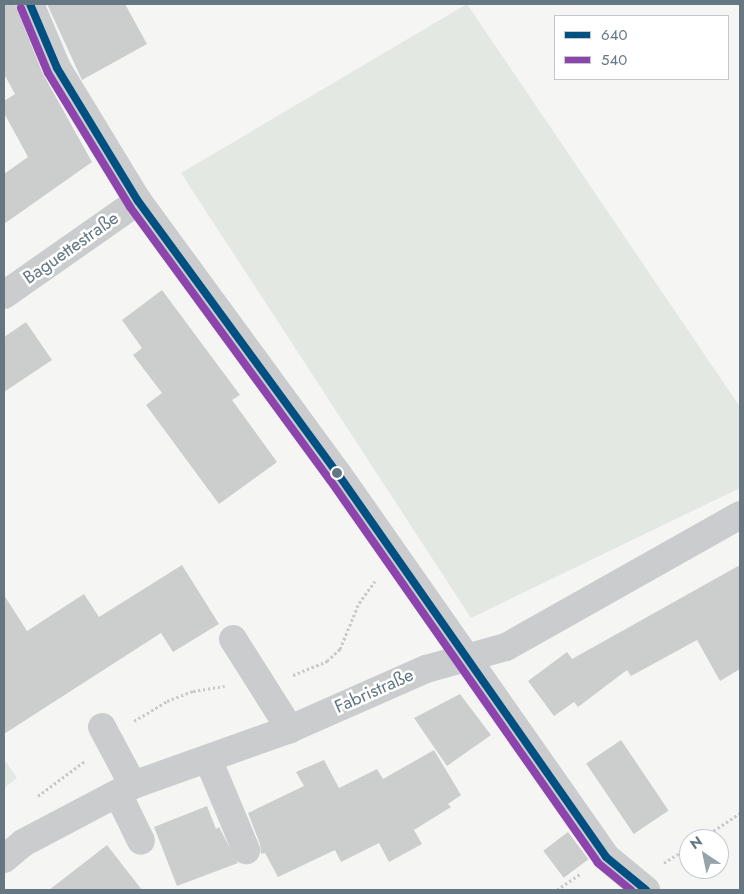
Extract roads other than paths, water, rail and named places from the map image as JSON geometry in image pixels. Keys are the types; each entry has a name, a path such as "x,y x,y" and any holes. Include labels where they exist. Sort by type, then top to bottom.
{"street":[{"path":"30,4 57,68 138,201 338,474 606,857 646,890"},
{"name":"Baguettestraße","path":"4,295 138,201"},
{"name":"Fabristraße","path":"4,859 23,843 126,789 290,729 426,669 506,647 740,515"},
{"path":"233,639 290,729"},
{"path":"106,734 126,789 141,840"},
{"path":"208,759 246,850"}]}
